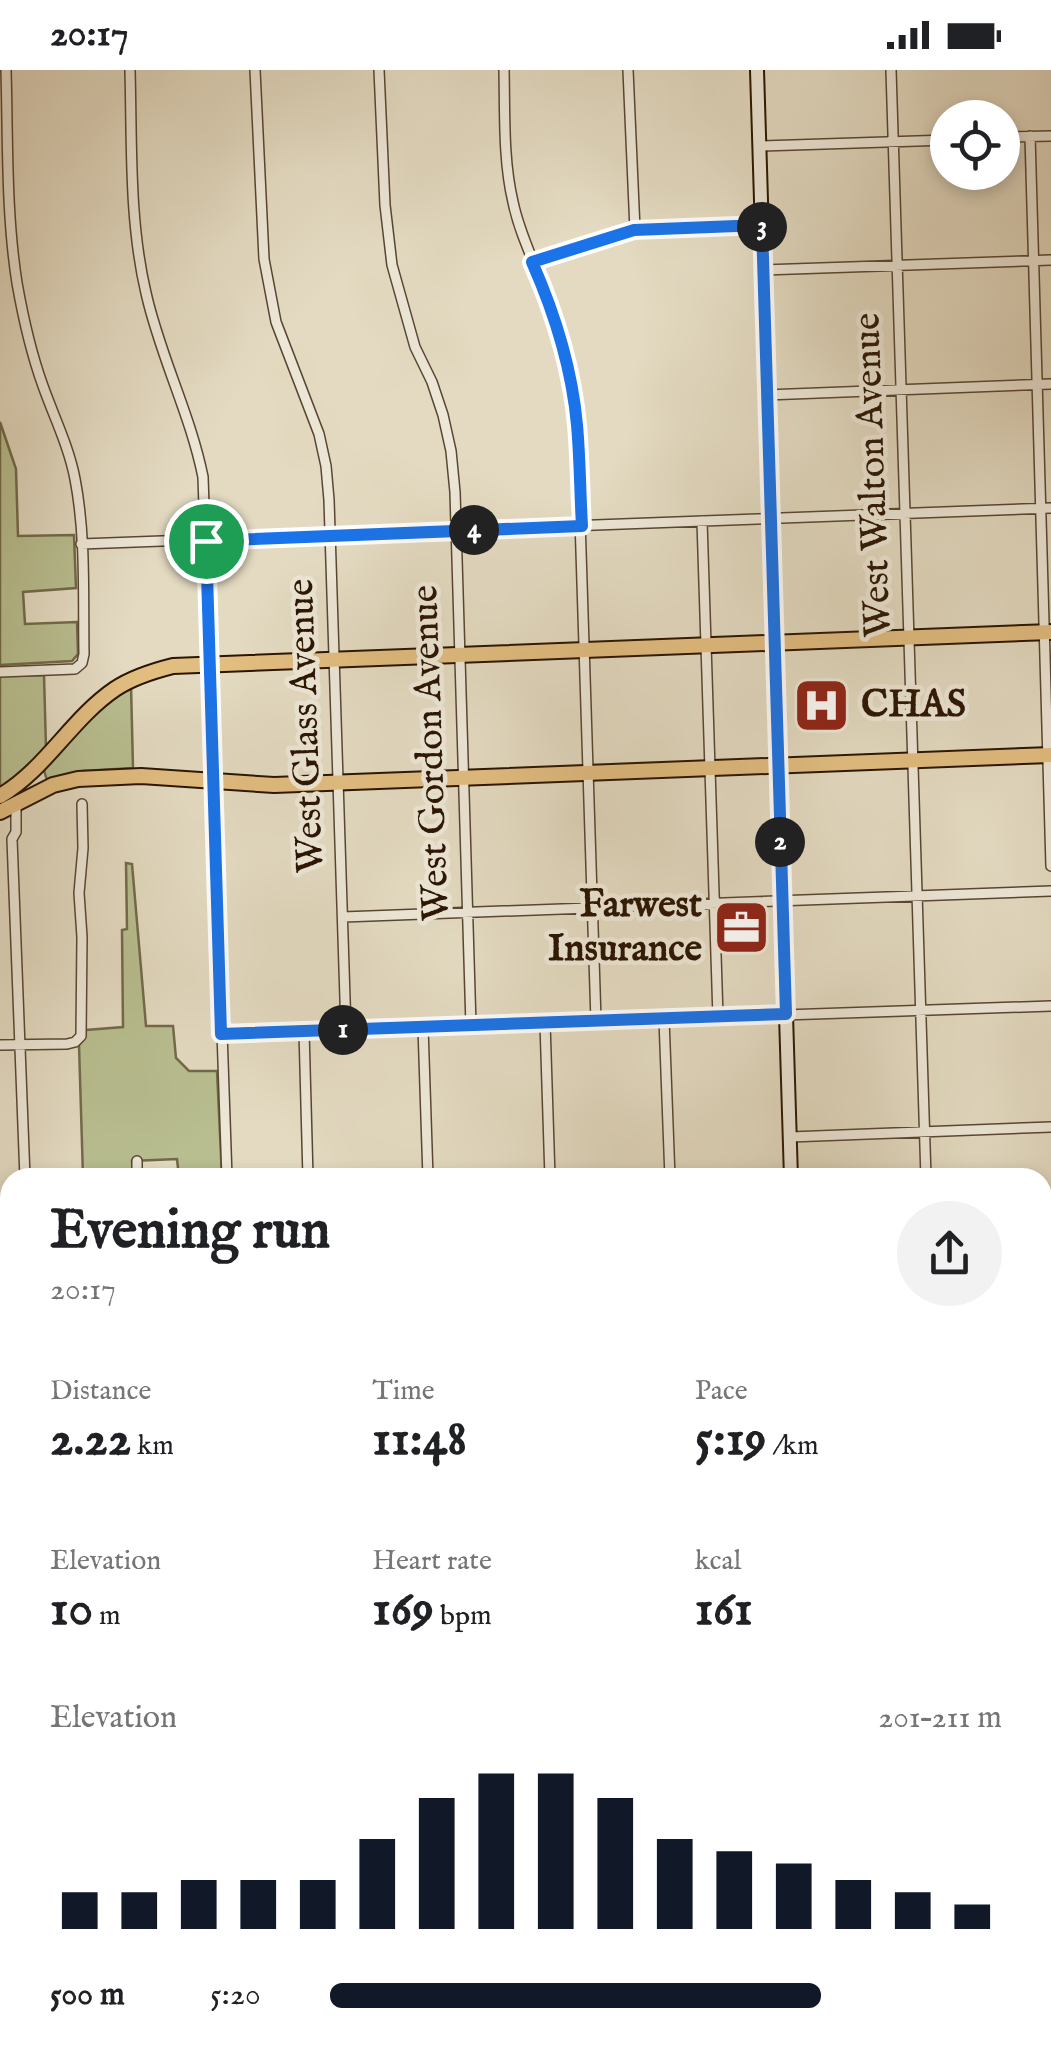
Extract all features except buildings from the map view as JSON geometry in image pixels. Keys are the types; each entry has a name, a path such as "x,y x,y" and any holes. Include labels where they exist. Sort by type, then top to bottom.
{"main road":[{"path":"0,796 31,773 87,712 116,688 143,674 173,666 1047,632"},
{"path":"0,812 52,785 78,779 141,776 274,784 1049,755"}],"street":[{"path":"0,672 69,670 80,665 84,654 75,478 32,351 17,282 6,70"},
{"path":"130,70 136,222 144,288 162,353 196,443 202,477 227,1168"},
{"name":"West Glass Avenue","path":"255,70 264,260 276,322 319,434 326,466 346,1030"},
{"name":"West Gordon Avenue","path":"380,70 385,205 392,264 415,347 443,415 451,451 471,1026"},
{"path":"504,70 512,198 556,324 577,426 596,1021"},
{"path":"628,70 634,230"},
{"path":"756,70 791,1168"},
{"name":"West Walton Avenue","path":"891,70 926,1168"},
{"path":"1030,136 1036,384 1045,508 1051,866"},
{"path":"1020,137 1051,136"},
{"path":"759,146 930,141"},
{"path":"532,262 634,230 762,225"},
{"path":"763,270 1051,260"},
{"path":"766,395 1051,384"},
{"path":"81,544 1045,508"},
{"path":"702,521 718,1017"},
{"path":"16,804 16,832 12,839 24,1168"},
{"path":"0,1044 67,1044 81,1036 82,804"},
{"path":"0,840 12,839"},
{"path":"342,917 1051,891"},
{"path":"221,1034 1051,1006"},
{"path":"664,1018 670,1168"},
{"path":"545,1023 550,1168"},
{"path":"423,1027 428,1168"},
{"path":"304,1032 308,1168"},
{"path":"790,1137 1051,1127"},
{"path":"137,1161 137,1168"}],"green space":[{"path":"0,422 16,469 18,536 74,535 76,588 23,592 25,624 77,622 78,654 72,661 0,665"},
{"path":"44,675 46,749 20,775 0,788 0,676"},
{"path":"131,685 133,768 82,771 47,780 43,767 92,714"},
{"path":"126,863 132,864 146,1026 173,1026 176,1058 189,1071 217,1071 222,1168 178,1168 177,1159 132,1161 132,1168 83,1168 79,1045 86,1030 123,1027 122,930 127,929"}],"place":[{"name":"CHAS","path":"822,706"},
{"name":"Farwest Insurance","path":"741,928"}],"route":[{"path":"762,225 786,1014 221,1034 206,541 582,526 573,393 556,324 532,262 634,230 762,225"}]}
